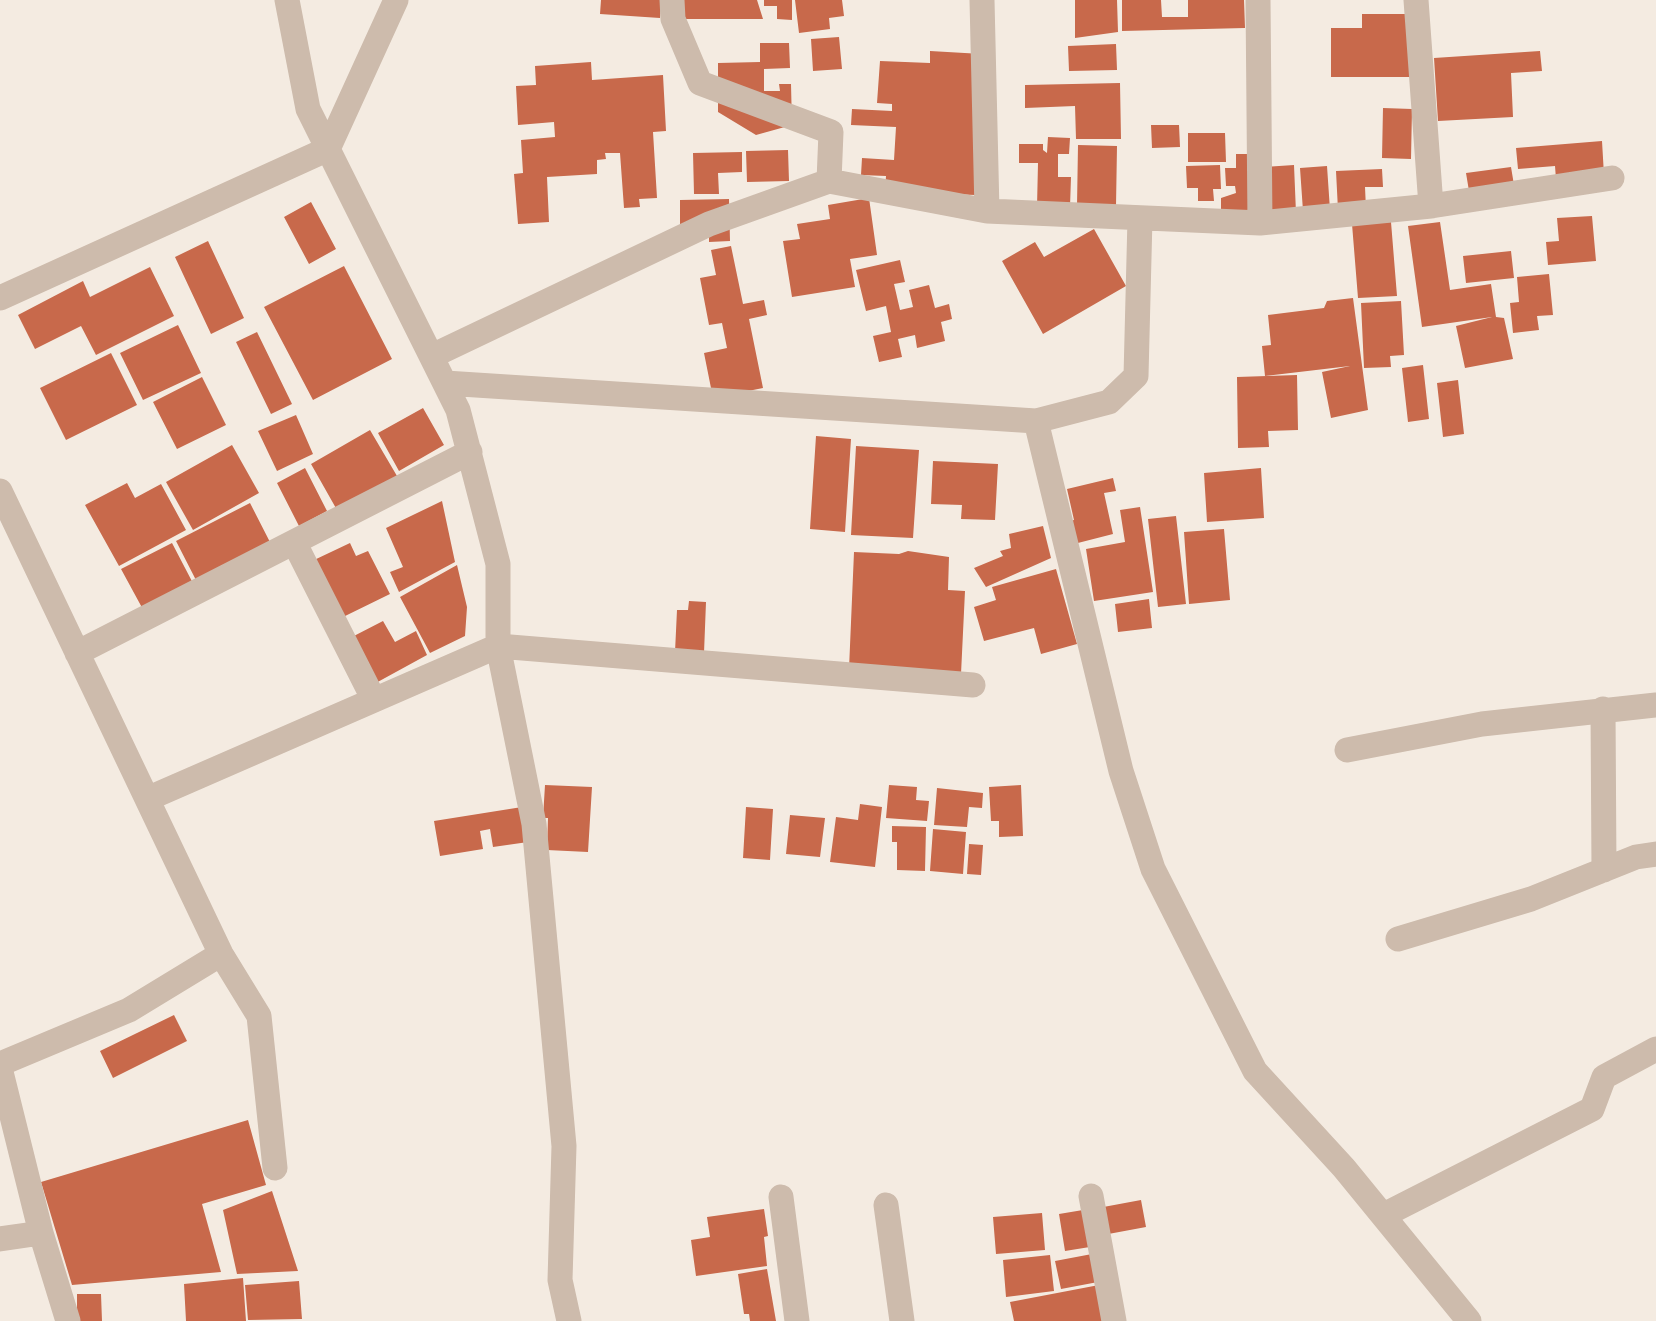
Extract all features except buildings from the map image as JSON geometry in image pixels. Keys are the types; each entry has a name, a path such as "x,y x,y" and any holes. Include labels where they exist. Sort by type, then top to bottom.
{"street":[{"path":"288,0 308,109 458,410 498,564 498,646 534,824 564,1146 560,1280 569,1321"},
{"path":"0,298 328,149 396,0"},
{"path":"672,0 672,19 700,83 831,132 829,180"},
{"path":"982,0 987,210"},
{"path":"1258,0 1260,223"},
{"path":"1416,0 1432,206"},
{"path":"432,356 736,212 829,180 987,210 1260,223 1432,206 1612,178"},
{"path":"445,382 1036,421 1110,402 1136,376 1140,218"},
{"path":"1036,421 1120,771 1153,869 1255,1071 1384,1215 1468,1321"},
{"path":"78,654 470,452"},
{"path":"0,491 221,954 259,1016 276,1168"},
{"path":"294,542 374,700"},
{"path":"147,800 498,646 973,685"},
{"path":"1347,750 1482,724 1656,705"},
{"path":"1603,709 1604,870"},
{"path":"1398,939 1532,899 1636,858 1656,854"},
{"path":"68,1321 40,1234 0,1066 130,1010 221,954"},
{"path":"1384,1215 1592,1109 1604,1078 1656,1048"},
{"path":"1092,1196 1114,1321"},
{"path":"781,1197 797,1321"},
{"path":"886,1205 902,1321"},
{"path":"0,1239 40,1234"}]}
